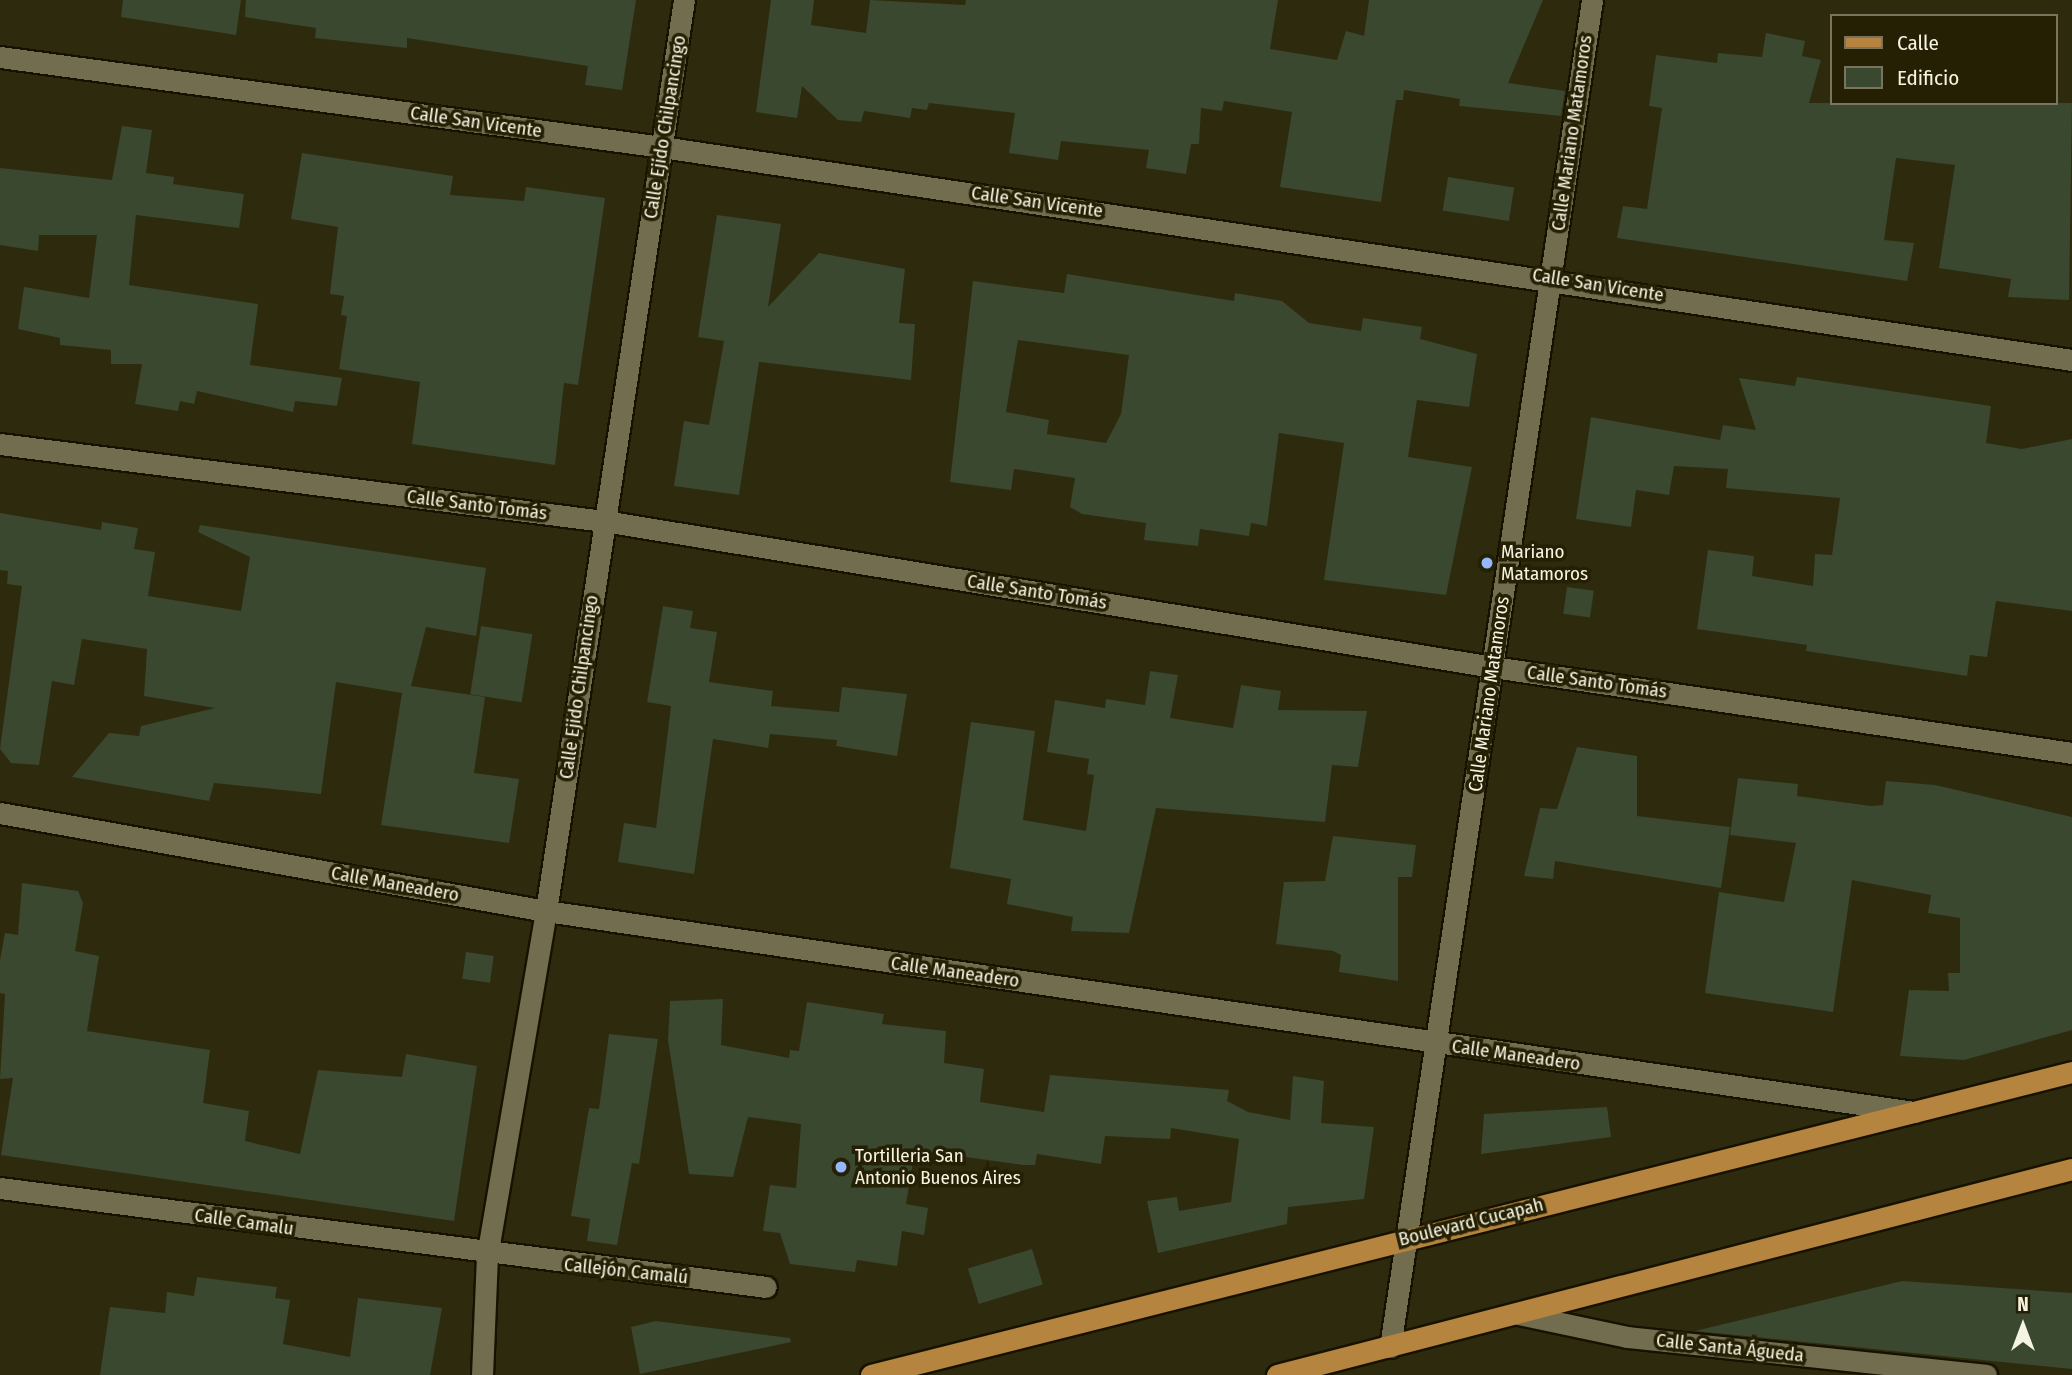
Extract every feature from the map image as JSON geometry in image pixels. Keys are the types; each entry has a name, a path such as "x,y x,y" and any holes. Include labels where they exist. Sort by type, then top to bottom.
{"main road":[{"name":"Boulevard Cucapah","path":"871,1375 2072,1073"},
{"path":"1277,1375 2072,1169"}],"street":[{"name":"Calle Ejido Chilpancingo","path":"482,1375 487,1256 546,911 684,0"},
{"name":"Calle Mariano Matamoros","path":"1390,1347 1592,0"},
{"name":"Calle San Vicente","path":"0,57 662,147 1551,277 2072,360"},
{"name":"Calle Santo Tomás","path":"0,443 604,522 1493,667 2072,753"},
{"name":"Calle Maneadero","path":"0,813 546,911 1914,1112"},
{"name":"Calle Camalu","path":"0,1188 487,1256"},
{"name":"Callejón Camalú","path":"487,1256 766,1287"},
{"name":"Calle Santa Águeda","path":"1518,1314 1627,1337 1986,1375"}],"building":[{"path":"123,0 241,0 236,35 121,17"},
{"path":"246,0 636,0 622,90 585,85 588,66 407,38 407,48 315,38 316,28 245,17"},
{"path":"771,0 814,0 811,25 866,33 870,0 965,5 966,0 1278,0 1270,49 1337,60 1346,31 1364,36 1369,0 1543,0 1508,83 1565,91 1561,116 1459,106 1460,99 1404,90 1403,100 1396,100 1381,202 1280,187 1292,112 1224,101 1222,111 1201,108 1199,144 1191,144 1186,174 1146,168 1149,150 1061,141 1058,160 1009,153 1015,113 929,103 927,110 912,108 910,118 864,111 861,122 838,120 802,86 797,118 756,112"},
{"path":"1766,33 1805,41 1802,56 1821,60 1809,103 2072,103 2069,300 2008,297 2011,279 1939,268 1955,165 1896,158 1884,240 1914,243 1907,281 1617,238 1623,206 1647,209 1662,108 1649,106 1656,55 1717,63 1718,53 1762,57"},
{"path":"122,126 152,130 146,173 174,177 173,184 244,194 239,228 136,215 129,285 258,304 250,365 342,378 337,406 295,401 293,412 197,391 194,404 180,401 178,411 135,404 142,364 111,364 111,350 60,345 60,338 18,329 24,287 89,298 97,235 39,235 38,251 0,245 0,168 112,180"},
{"path":"302,153 453,176 450,195 524,201 526,187 605,198 578,385 564,383 555,465 412,444 420,382 339,369 347,316 341,315 344,296 330,294 338,227 291,219"},
{"path":"1448,177 1514,187 1509,221 1443,211"},
{"path":"717,215 781,224 768,307 819,253 905,269 899,323 915,324 911,380 759,362 739,495 674,486 684,421 709,425 724,341 698,337"},
{"path":"1067,274 1234,301 1235,293 1282,301 1309,323 1361,331 1363,318 1422,327 1420,339 1477,354 1469,407 1417,400 1408,457 1472,467 1446,595 1324,580 1344,443 1279,433 1267,526 1251,523 1249,536 1200,529 1198,546 1144,540 1146,523 1082,514 1070,507 1075,478 1014,469 1011,490 950,482 973,281 1064,293","holes":["1018,340 1129,355 1121,414 1106,443 1047,434 1049,420 1006,412"]},
{"path":"1797,377 1991,406 1986,443 2022,449 2072,439 2072,611 1996,601 1987,657 1970,655 1967,676 1806,651 1807,645 1697,629 1708,550 1754,556 1752,576 1813,586 1815,554 1832,555 1840,498 1726,488 1728,469 1674,466 1669,495 1636,490 1631,527 1576,519 1591,417 1720,440 1723,425 1756,430 1739,378 1795,386"},
{"path":"0,513 101,530 102,522 138,528 134,549 155,552 148,596 241,611 250,557 198,532 200,525 486,568 476,636 426,627 411,686 485,697 474,773 519,779 509,843 381,825 402,693 336,682 321,794 214,783 209,801 72,777 109,733 139,736 141,726 215,708 144,696 147,649 82,639 74,685 52,681 39,765 11,763 0,749 22,586 7,584 8,571 0,570"},
{"path":"1567,587 1594,591 1590,617 1563,614"},
{"path":"663,606 693,611 690,628 717,632 709,682 773,691 771,706 839,712 842,687 907,694 897,756 836,746 837,740 770,734 768,748 713,739 694,874 618,862 624,823 656,828 671,706 647,702"},
{"path":"481,626 532,634 522,702 470,694"},
{"path":"1150,671 1178,675 1170,718 1233,728 1241,685 1281,691 1278,710 1367,711 1358,767 1332,765 1325,822 1156,808 1129,933 1071,931 1073,917 1007,904 1011,879 950,868 971,722 1035,731 1023,820 1086,831 1094,775 1087,774 1089,759 1047,752 1055,700 1105,708 1106,699 1145,705"},
{"path":"1577,747 1637,756 1637,816 1730,827 1721,888 1555,861 1553,879 1524,876 1540,808 1557,809"},
{"path":"1738,778 1798,784 1797,796 1871,806 1883,805 1886,781 1935,785 2072,817 2072,1030 1964,1060 1900,1056 1909,990 1949,991 1948,973 1960,973 1960,918 1928,913 1931,895 1852,880 1833,1012 1705,993 1719,892 1784,902 1796,843 1730,835"},
{"path":"1333,836 1416,845 1412,877 1398,877 1398,981 1339,972 1341,955 1333,951 1276,944 1284,882 1325,881"},
{"path":"22,883 78,891 83,903 75,951 99,956 87,1031 210,1050 203,1103 249,1111 245,1141 300,1154 318,1070 402,1077 406,1054 477,1066 454,1221 1,1155 13,1078 0,1079 5,994 0,993 0,960 5,933 18,935"},
{"path":"466,952 494,956 490,983 462,979"},
{"path":"723,999 721,1045 789,1058 790,1050 799,1051 807,1002 884,1014 882,1024 946,1031 944,1063 984,1069 980,1102 1044,1112 1050,1075 1229,1090 1227,1101 1248,1112 1290,1120 1293,1076 1324,1081 1321,1123 1374,1127 1364,1199 1288,1207 1287,1224 1158,1253 1147,1201 1177,1197 1179,1211 1231,1202 1239,1139 1171,1128 1170,1139 1105,1136 1101,1164 1037,1154 1035,1165 1023,1165 915,1150 906,1204 928,1208 924,1235 902,1231 897,1266 857,1260 855,1272 790,1264 780,1233 763,1231 770,1185 796,1188 801,1124 748,1117 733,1177 689,1174 668,1040 670,1001"},
{"path":"609,1034 658,1039 639,1164 632,1163 617,1245 587,1241 590,1219 571,1216 589,1108 599,1109"},
{"path":"1607,1107 1611,1137 1481,1154 1484,1114"},
{"path":"1032,1249 1043,1284 979,1304 968,1269"},
{"path":"197,1277 277,1287 275,1298 290,1300 283,1344 350,1357 358,1298 442,1308 430,1375 100,1375 110,1307 165,1313 167,1292 194,1296"},
{"path":"1902,1281 2072,1293 2072,1369 1695,1331"},
{"path":"656,1321 790,1338 791,1342 640,1374 631,1327"}],"place":[{"name":"Mariano Matamoros","path":"1487,563"},
{"name":"Tortilleria San Antonio Buenos Aires","path":"841,1167"}]}
